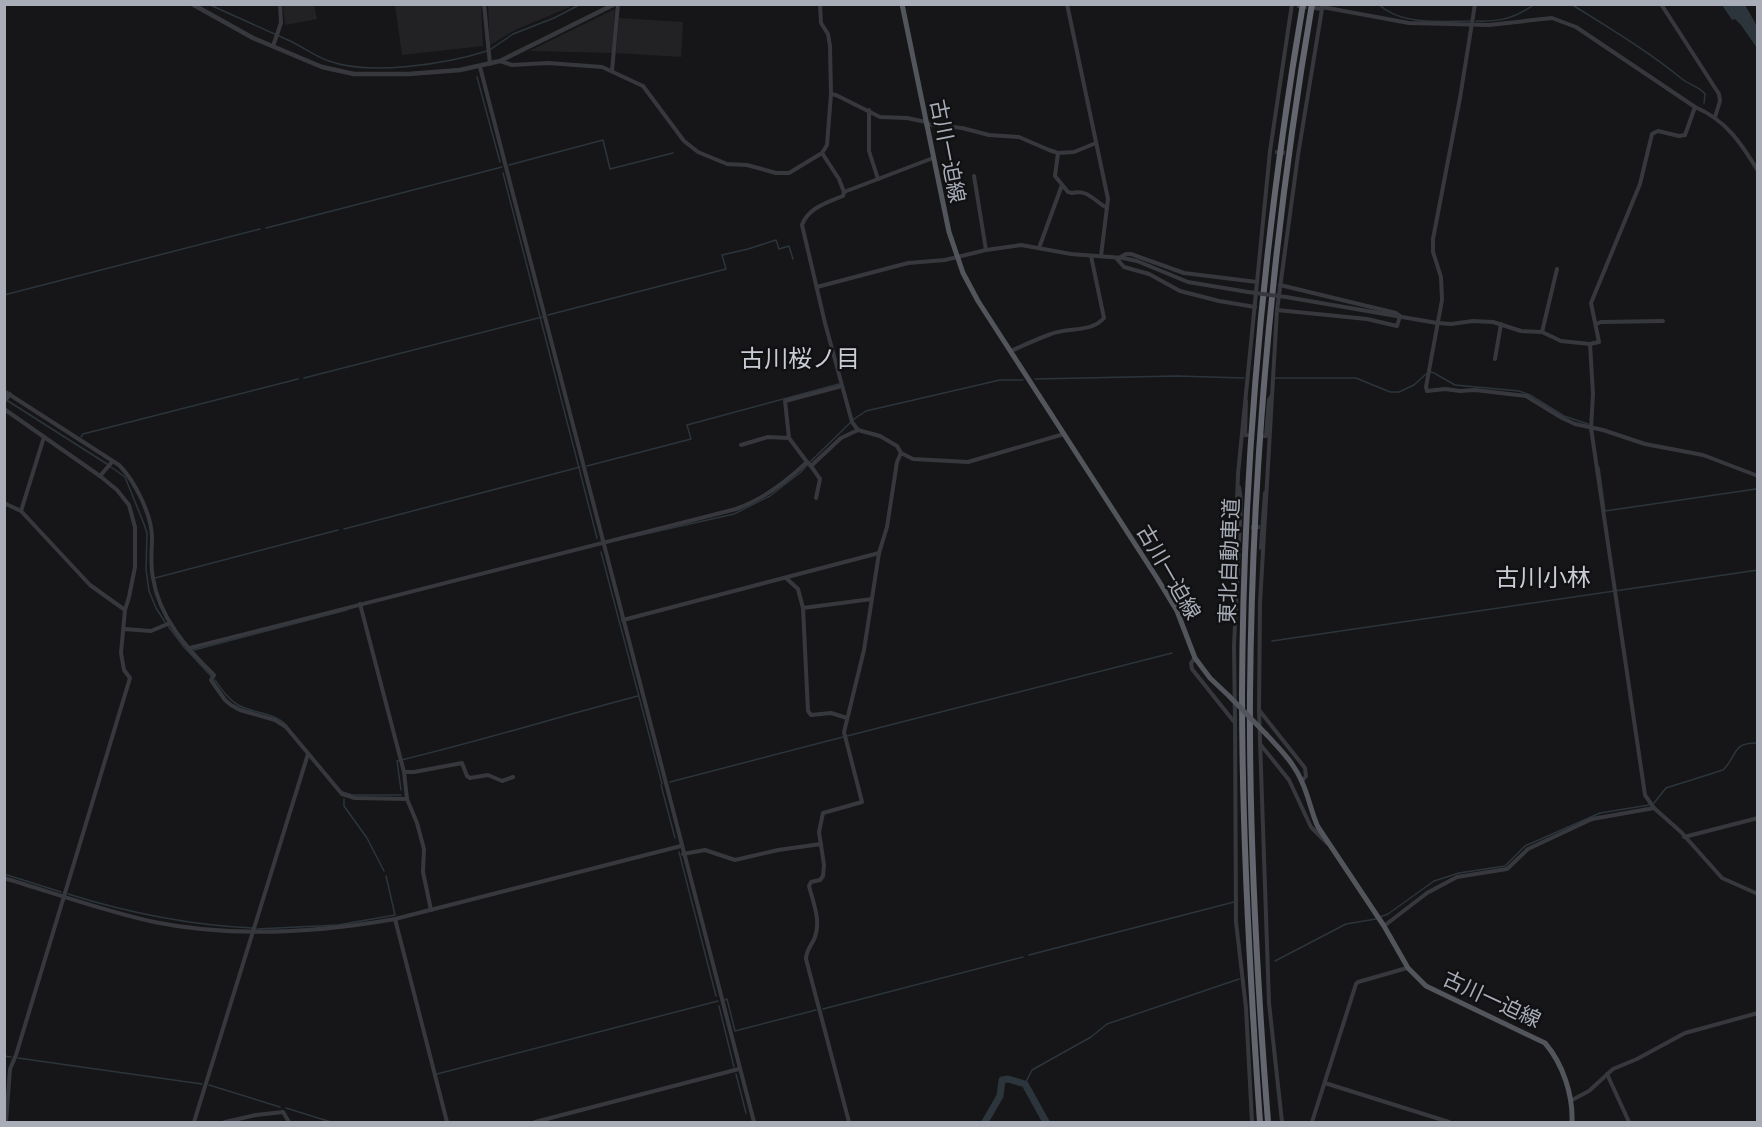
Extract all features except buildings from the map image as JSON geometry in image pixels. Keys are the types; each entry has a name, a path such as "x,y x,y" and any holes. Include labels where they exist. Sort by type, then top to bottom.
{"highway":[{"name":"東北自動車道","path":"1260,1122 1250,985 1244,841 1242,695 1244,586 1255,387 1296,5"},
{"name":"東北自動車道","path":"1268,1122 1258,984 1252,809 1250,696 1252,586 1269,329 1287,164 1313,6"}],"main road":[{"name":"古川一迫線","path":"902,4 943,209 957,257 978,302 1171,601 1195,658 1210,678 1290,761 1302,781 1313,817 1408,968 1431,989 1545,1043 1555,1057 1572,1100 1572,1122"}],"street":[{"path":"192,4 253,38 321,67 354,74 434,73 480,67 500,61 616,4 612,71"},
{"path":"273,46 281,23 280,4"},
{"path":"484,4 490,64"},
{"path":"500,61 512,65 548,63 586,65 612,71 643,87 684,141 698,152 722,163 747,165 782,174 796,170 822,153 827,145 831,94 830,45 828,34 821,23 820,4"},
{"path":"1067,4 1108,199 1101,256"},
{"path":"1475,4 1433,239 1432,252 1441,277 1442,290 1427,392 1445,389 1475,390 1526,396 1562,418 1645,444 1703,455 1758,476"},
{"path":"1661,4 1719,94 1720,101 1715,117"},
{"path":"1236,567 1238,474 1254,307 1272,152 1296,5"},
{"path":"1313,6 1409,23 1501,25 1551,18 1565,22 1695,107 1715,117 1738,139 1758,171"},
{"path":"1282,1122 1269,1003 1259,743 1263,563 1277,310 1295,155 1322,9"},
{"path":"480,67 754,1122"},
{"path":"831,94 880,117 907,118 989,135 1019,136 1059,153 1074,152 1096,143"},
{"path":"817,287 908,263 945,260 986,250 1021,245 1137,261 1188,282 1437,323 1473,321 1501,324 1521,331 1542,332 1561,341 1590,344 1599,342 1591,303 1640,184 1652,134 1658,131 1684,135 1695,107"},
{"path":"869,110 869,151 878,179"},
{"path":"822,153 839,179 844,192"},
{"path":"1059,153 1055,176 1068,192 1088,193 1107,208"},
{"path":"858,430 852,420 802,225 817,207 843,196 844,192 933,158"},
{"path":"974,176 986,250"},
{"path":"1039,248 1062,185"},
{"path":"1117,259 1131,254 1190,274 1257,282"},
{"path":"1011,351 1050,334 1075,328 1092,328 1099,324 1104,318 1091,256"},
{"path":"1117,259 1124,267 1149,274 1180,291 1254,307"},
{"path":"1542,332 1557,269"},
{"path":"1280,285 1396,313 1400,316"},
{"path":"1277,310 1367,319 1397,326 1400,316"},
{"path":"1595,325 1601,322 1663,321"},
{"path":"1495,359 1501,324"},
{"path":"1590,344 1593,394 1591,426 1644,789 1652,805 1722,879 1758,894"},
{"path":"816,498 820,479 789,438 785,401 843,386"},
{"path":"4,392 119,465 132,481 149,521 152,537 153,578 164,612 183,642 214,675 211,680 225,700 240,710 280,723 338,791 348,797 407,799"},
{"path":"4,402 10,394"},
{"path":"1245,394 1246,435"},
{"path":"1264,436 1266,436 1269,400 1272,395"},
{"path":"4,409 100,476 124,497 134,520 135,567 124,610 121,652 124,670 130,678 16,1055 11,1065 6,1122"},
{"path":"190,648 744,506 779,487 841,438 858,430 880,436 897,446 901,453 913,459 968,462 1064,434"},
{"path":"21,511 44,437"},
{"path":"741,445 768,437 789,438"},
{"path":"849,1122 806,959 815,937 818,921 809,886 811,882 823,876 824,865 819,830 824,813 862,802 844,736 864,650 879,553 887,527 897,462 901,453"},
{"path":"100,476 112,462"},
{"path":"1238,474 1241,500 1234,646 1236,922 1246,1008 1252,1122"},
{"path":"1263,563 1261,526 1264,496 1267,490"},
{"path":"4,503 21,511 90,585 124,610"},
{"path":"623,620 879,553"},
{"path":"785,578 798,589 802,608 808,711 811,715 831,713 848,718"},
{"path":"802,608 872,598"},
{"path":"360,606 404,772 407,799 424,849 423,872 431,910"},
{"path":"124,629 151,631 170,623"},
{"path":"1195,658 1191,663 1192,669 1235,723"},
{"path":"1259,710 1305,768 1306,776 1302,781"},
{"path":"1259,743 1289,780 1311,826 1321,839 1330,845"},
{"path":"194,1122 308,754"},
{"path":"404,772 462,763 470,778 488,775 502,781 513,777"},
{"path":"1380,921 1457,877 1508,869 1528,849 1592,819 1652,805"},
{"path":"1684,837 1758,818"},
{"path":"683,854 705,850 735,860 778,850 821,844"},
{"path":"4,878 154,922 252,932 325,929 395,919 681,846"},
{"path":"395,919 447,1122"},
{"path":"1312,1122 1356,984 1408,968"},
{"path":"1572,1100 1589,1091 1612,1070 1684,1033 1758,1013"},
{"path":"535,1122 740,1069"},
{"path":"1607,1074 1629,1122"},
{"path":"1325,1083 1449,1122"},
{"path":"225,1122 283,1112 288,1122"}],"shaded area":[{"path":"569,4 570,7 515,30 490,45 488,5"},
{"path":"283,5 314,5 317,19 285,25"},
{"path":"395,5 481,5 483,46 402,55"},
{"path":"1722,5 1745,5 1757,26 1757,48 1741,25 1735,19 1732,20"},
{"path":"615,9 612,53 529,51"},
{"path":"619,18 683,22 681,57 616,53"}],"waterway":[{"path":"208,4 293,42 324,59 346,65 386,68 430,64 487,51"},
{"path":"491,49 513,34 554,18 581,4"},
{"path":"1378,4 1398,16 1410,19 1470,21"},
{"path":"1476,21 1507,18 1535,4"},
{"path":"1571,4 1700,90 1705,94 1704,103"},
{"path":"477,77 500,162"},
{"path":"509,165 603,140 610,169 673,153"},
{"path":"266,228 502,167"},
{"path":"503,173 597,538"},
{"path":"4,295 260,229"},
{"path":"548,315 726,269 722,255 776,240 779,249 789,246 793,259"},
{"path":"304,378 542,317"},
{"path":"1431,372 1455,385 1519,391 1530,395 1564,416 1588,424"},
{"path":"1275,378 1356,378 1390,392 1399,392 1414,385 1426,374"},
{"path":"1035,379 1177,376 1244,378"},
{"path":"81,437 83,434 298,379"},
{"path":"810,462 854,419 866,411 1000,380 1023,380"},
{"path":"587,466 691,439 687,425 839,384"},
{"path":"8,401 107,464"},
{"path":"632,537 734,514 770,496 807,465"},
{"path":"111,467 125,477 144,524 147,533 146,569 149,591 165,622"},
{"path":"344,529 580,467"},
{"path":"1599,467 1605,511 1756,489"},
{"path":"155,578 338,530"},
{"path":"601,552 662,784"},
{"path":"1272,641 1758,570"},
{"path":"194,650 347,610"},
{"path":"168,626 211,676"},
{"path":"847,736 1172,653"},
{"path":"215,680 228,697 238,705 277,718 287,726"},
{"path":"401,790 397,761 638,696"},
{"path":"670,782 843,737"},
{"path":"1654,803 1666,788 1723,770 1739,747 1749,743 1758,743"},
{"path":"661,785 675,838"},
{"path":"343,792 352,795 401,795"},
{"path":"344,799 344,806 367,838 384,871"},
{"path":"1380,917 1388,914 1434,881 1459,873 1505,866 1525,846 1600,813 1649,805"},
{"path":"679,852 716,996"},
{"path":"4,874 61,892"},
{"path":"257,929 338,925 395,915 386,876"},
{"path":"68,894 159,917 252,928"},
{"path":"1029,955 1234,902"},
{"path":"1275,961 1346,924 1376,919"},
{"path":"823,1009 1023,957"},
{"path":"1025,1084 1032,1070 1091,1037 1107,1024 1239,979"},
{"path":"725,1000 727,999 735,1031 816,1010"},
{"path":"437,1074 718,1001"},
{"path":"719,1006 734,1067"},
{"path":"4,1056 11,1057"},
{"path":"18,1058 202,1084"},
{"path":"736,1074 746,1113"},
{"path":"985,1122 1000,1096 1002,1080 1008,1079 1025,1084 1046,1122"},
{"path":"209,1085 280,1107"},
{"path":"286,1108 331,1122"}],"tunnel":[{"path":"1297,6 1312,8"},
{"path":"1275,152 1293,154"},
{"path":"1245,527 1260,527"}],"district":[{"name":"古川桜ノ目","path":"800,358"},
{"name":"古川小林","path":"1543,577"}]}
